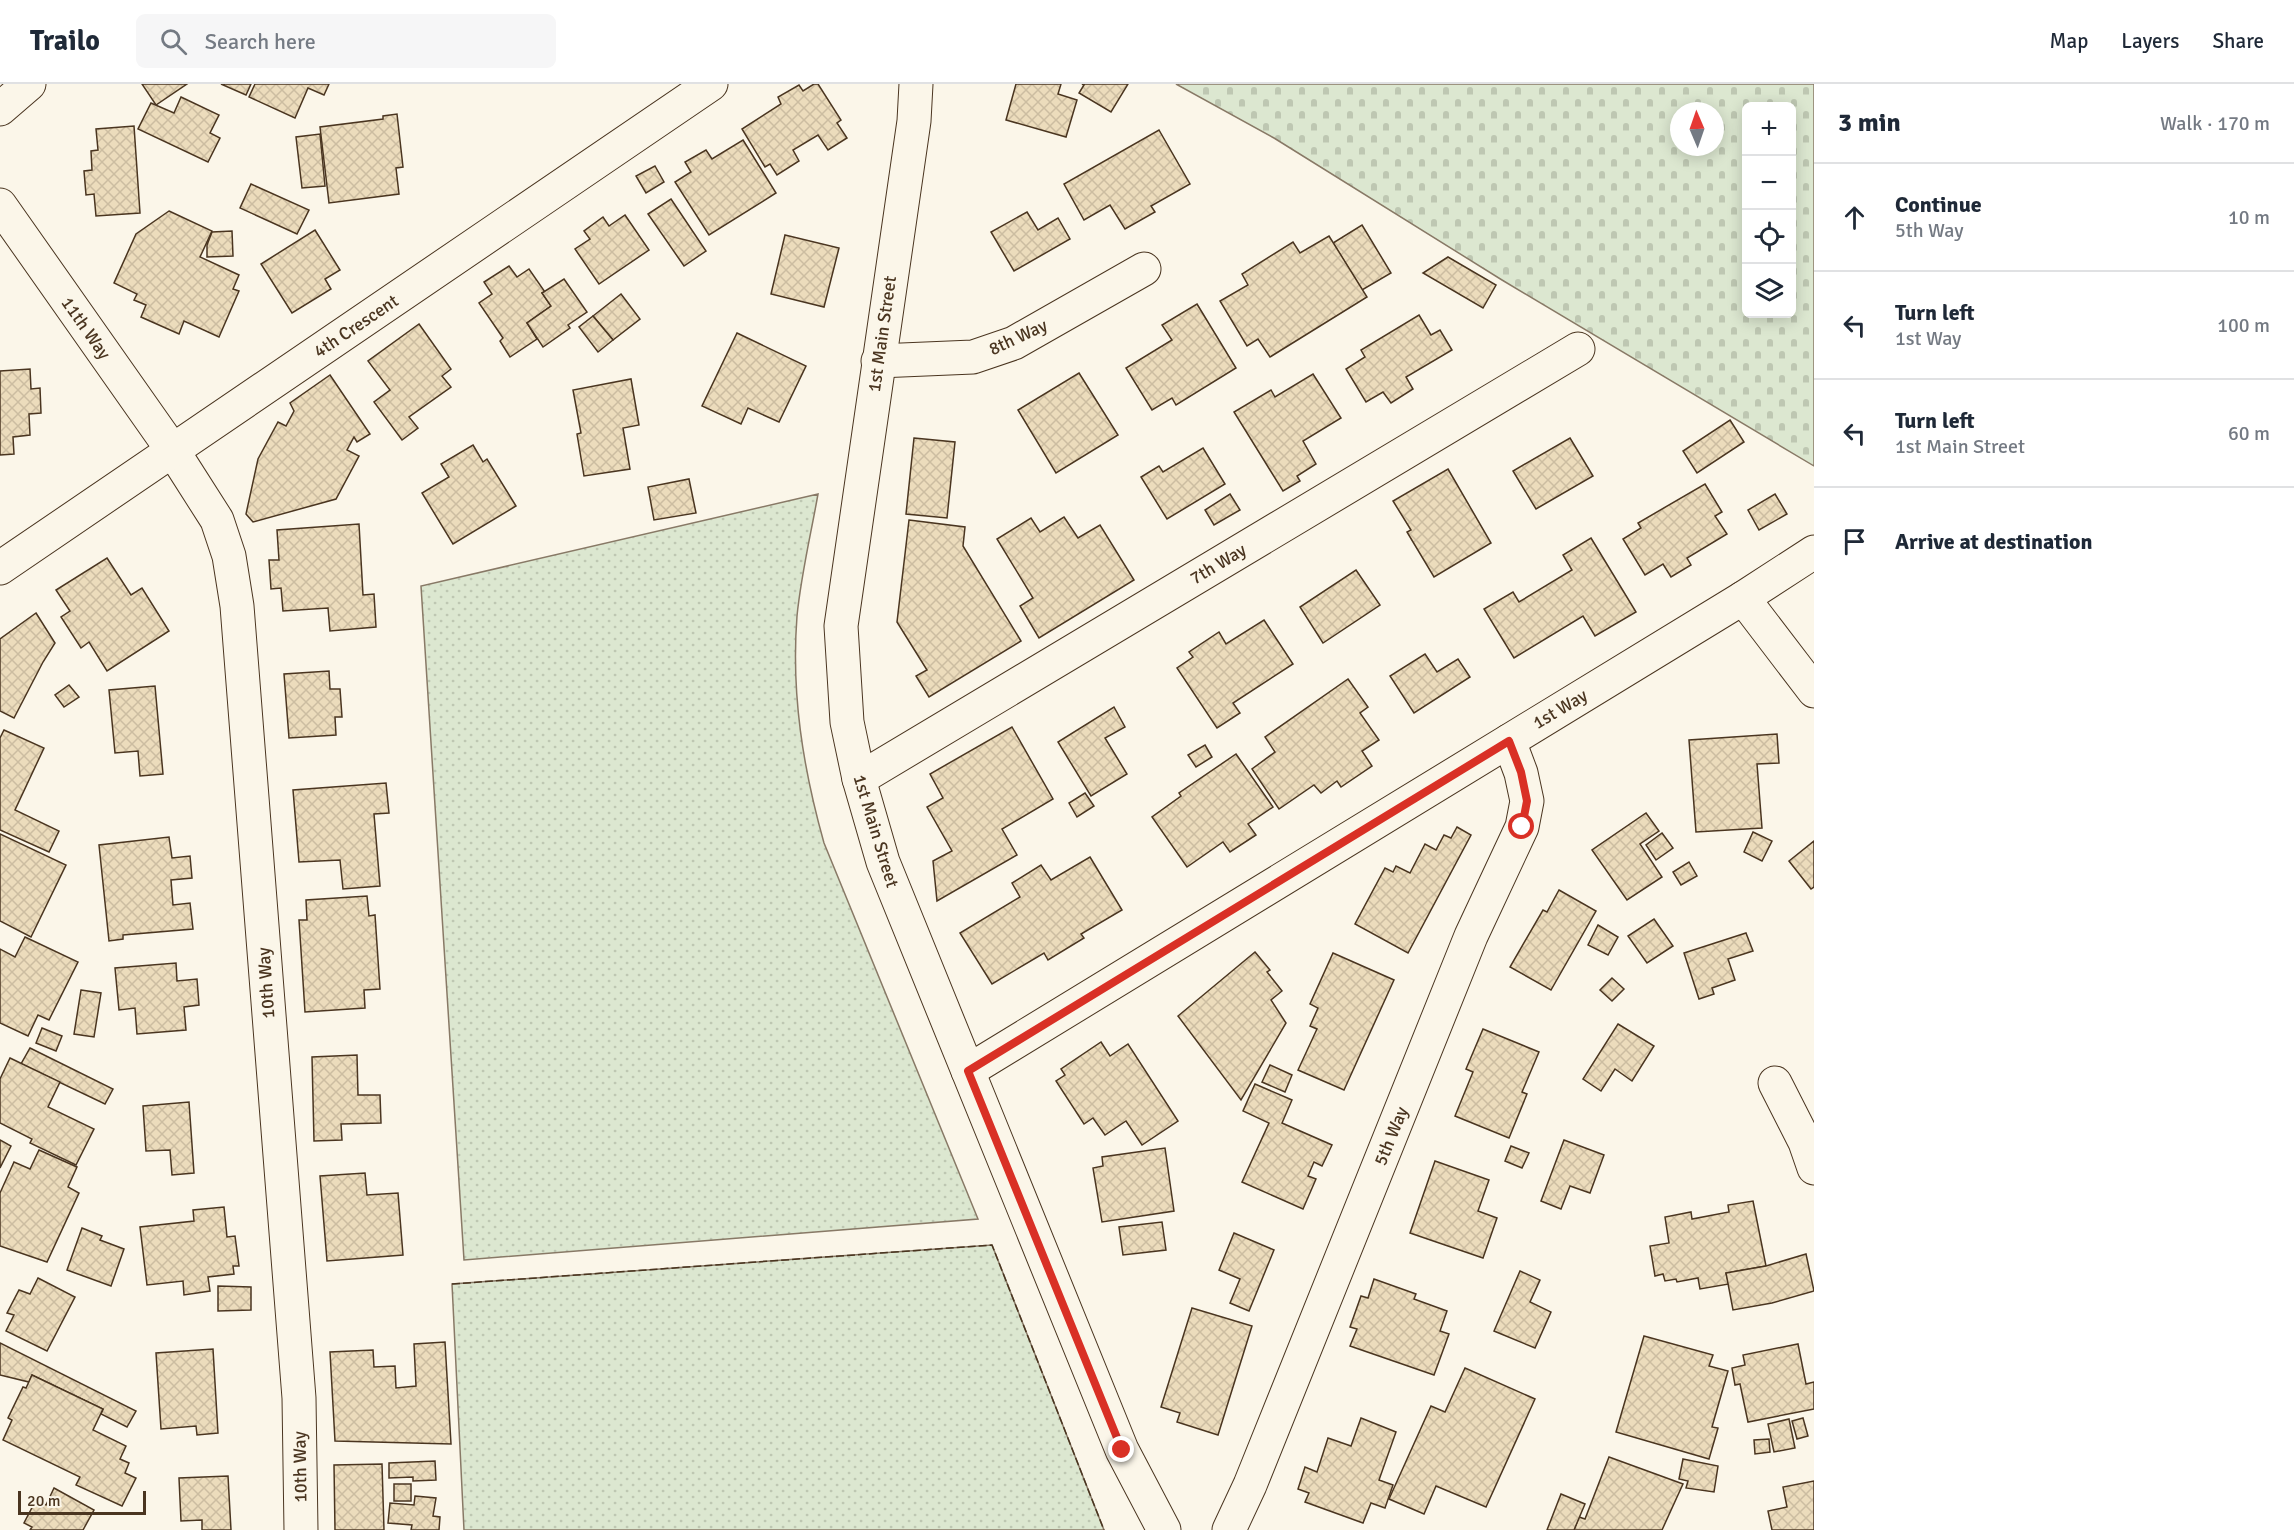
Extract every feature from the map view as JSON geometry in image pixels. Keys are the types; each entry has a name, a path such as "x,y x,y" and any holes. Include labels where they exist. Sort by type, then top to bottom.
{"street":[{"path":"0,109 29,84"},
{"name":"4th Crescent","path":"0,568 711,84"},
{"name":"1st Main Street","path":"916,84 914,121 842,626 847,722 859,780 883,862 1122,1450 1164,1530"},
{"name":"11th Way","path":"0,205 173,451"},
{"name":"8th Way","path":"878,361 974,357 1014,343 1144,269"},
{"name":"7th Way","path":"859,780 1578,349"},
{"name":"10th Way","path":"173,451 217,520 229,556 237,606 299,1398 301,1530"},
{"name":"1st Way","path":"968,1071 1743,598 1814,552"},
{"path":"1743,598 1814,691"},
{"name":"5th Way","path":"1229,1530 1250,1485 1471,936 1522,827 1527,801 1521,772 1509,741"},
{"path":"1775,1083 1805,1142 1814,1168"}],"green space":[{"path":"1176,84 1814,84 1814,466 1502,280 1274,138"},
{"path":"818,494 801,585 796,645 797,702 810,787 824,843 978,1219 464,1260 421,586"},
{"path":"992,1245 1104,1530 464,1530 452,1284"}],"building":[{"path":"142,84 187,84 156,105"},
{"path":"221,84 251,84 246,95"},
{"path":"255,84 329,84 324,95 308,88 295,118 249,97"},
{"path":"818,84 841,120 837,123 847,138 828,150 818,135 793,150 799,161 777,175 770,164 765,167 742,129 781,104 778,97 799,85 803,91"},
{"path":"1016,84 1061,84 1058,94 1077,100 1066,137 1006,120"},
{"path":"1082,84 1128,84 1111,112 1079,93 1084,85"},
{"path":"181,97 219,115 210,133 220,138 208,162 138,129 151,103 174,113"},
{"path":"397,114 403,167 396,168 399,194 329,203 320,127 383,119 383,116"},
{"path":"134,126 140,213 96,216 94,194 86,195 84,171 92,170 91,151 98,150 96,129"},
{"path":"1159,130 1190,184 1151,206 1155,212 1125,229 1110,205 1084,220 1064,184"},
{"path":"320,134 325,186 302,188 296,137"},
{"path":"743,140 776,193 709,235 675,182 691,172 685,162 706,150 712,159"},
{"path":"655,166 664,182 646,193 636,176"},
{"path":"251,184 309,210 297,234 240,208"},
{"path":"671,199 706,251 684,266 648,214"},
{"path":"169,211 212,231 200,257 239,275 233,289 239,291 219,337 184,321 179,334 141,317 146,305 134,300 137,294 114,283 136,234"},
{"path":"1027,212 1038,230 1058,218 1070,239 1014,271 991,232"},
{"path":"625,215 649,250 599,284 575,249 590,239 584,231 603,217 609,226"},
{"path":"1362,225 1391,273 1362,290 1333,243"},
{"path":"315,230 340,270 325,279 331,289 292,313 261,264"},
{"path":"232,231 233,256 207,257 207,245 212,232"},
{"path":"785,235 839,248 824,307 771,294"},
{"path":"1329,236 1367,297 1270,357 1258,339 1247,346 1220,301 1248,285 1242,274 1293,242 1300,253"},
{"path":"1448,257 1496,285 1483,308 1423,273"},
{"path":"509,266 517,277 529,269 545,292 542,293 551,306 527,323 537,339 510,357 500,341 503,338 479,303 492,294 484,282"},
{"path":"564,279 587,312 568,325 570,328 543,347 527,323 551,306 542,293"},
{"path":"621,294 640,319 613,340 593,316"},
{"path":"1197,304 1236,368 1176,405 1172,398 1152,410 1126,368 1172,340 1162,325"},
{"path":"1419,315 1431,335 1440,330 1452,350 1406,377 1413,389 1391,403 1383,392 1366,402 1346,369 1365,357 1361,350"},
{"path":"593,316 613,340 598,352 579,327"},
{"path":"419,324 451,369 442,376 451,387 409,417 418,428 402,440 374,402 390,390 368,361"},
{"path":"737,333 806,366 779,422 748,408 741,424 702,406"},
{"path":"30,369 31,389 40,388 41,413 29,414 30,435 13,437 14,454 0,455 0,371"},
{"path":"1079,373 1118,435 1056,473 1018,410"},
{"path":"1313,374 1341,418 1303,441 1316,464 1297,476 1300,481 1283,491 1234,412 1271,390 1275,397"},
{"path":"330,375 370,434 357,442 354,437 347,450 359,456 336,499 253,522 246,514 258,459 278,422 286,426 294,411 290,403"},
{"path":"631,379 639,425 623,428 630,469 584,476 577,434 581,433 573,390"},
{"path":"1730,420 1744,442 1697,473 1683,451"},
{"path":"914,438 955,442 947,518 906,514"},
{"path":"1570,438 1593,476 1536,509 1513,471"},
{"path":"473,445 483,462 487,459 516,506 453,544 422,493 449,477 441,464"},
{"path":"1203,448 1225,484 1167,519 1141,477 1159,466 1163,472"},
{"path":"1448,469 1491,543 1434,577 1407,532 1411,530 1393,501"},
{"path":"689,479 696,513 654,520 648,487"},
{"path":"1705,484 1722,512 1715,516 1727,534 1687,558 1691,565 1671,577 1663,564 1645,575 1623,539 1641,528 1638,523"},
{"path":"1230,494 1240,510 1214,525 1205,510"},
{"path":"1775,494 1787,514 1759,530 1748,510"},
{"path":"1064,517 1078,538 1100,525 1134,580 1039,638 1020,606 1033,598 997,539 1031,518 1040,532"},
{"path":"909,520 965,527 963,546 1021,641 929,697 916,676 927,670 897,622"},
{"path":"359,524 363,595 374,594 376,627 330,631 328,608 283,611 281,588 271,589 269,560 279,560 277,530"},
{"path":"1591,538 1636,612 1595,636 1583,616 1514,658 1484,609 1513,592 1519,602 1572,570 1563,555"},
{"path":"107,558 131,595 142,588 169,631 107,671 89,642 81,648 61,617 70,611 56,590"},
{"path":"1356,570 1380,605 1323,643 1300,607"},
{"path":"36,613 55,643 14,718 0,711 0,639"},
{"path":"1264,620 1293,664 1233,703 1240,713 1217,728 1177,668 1193,657 1189,652 1219,632 1226,644"},
{"path":"1425,654 1437,672 1458,659 1470,677 1414,713 1390,676"},
{"path":"329,671 330,689 340,689 342,717 335,717 336,735 289,738 284,674"},
{"path":"1348,679 1368,707 1360,713 1379,740 1362,751 1372,766 1341,787 1337,781 1321,793 1314,785 1279,809 1252,769 1275,752 1265,737"},
{"path":"69,685 79,697 64,707 55,695"},
{"path":"155,686 163,774 140,776 138,751 115,753 109,690"},
{"path":"1114,707 1125,727 1105,738 1127,774 1091,796 1058,742"},
{"path":"1012,727 1053,799 1002,829 1017,855 937,901 933,861 952,851 927,807 943,798 930,774"},
{"path":"4,730 44,748 15,810 59,831 49,852 0,830 0,738"},
{"path":"1777,734 1779,763 1757,764 1762,828 1696,832 1689,740"},
{"path":"1205,745 1212,757 1196,767 1188,755"},
{"path":"1236,754 1273,807 1248,824 1256,835 1230,852 1223,842 1187,867 1152,817 1181,796 1179,793"},
{"path":"386,783 389,813 374,814 380,886 343,889 340,860 299,862 293,790"},
{"path":"1085,793 1094,806 1077,817 1069,803"},
{"path":"1646,813 1659,831 1640,844 1662,877 1627,900 1592,850"},
{"path":"1457,827 1471,835 1408,953 1355,924 1385,868 1393,872 1396,866 1410,873 1425,844 1436,850 1444,835 1451,838"},
{"path":"1753,832 1772,841 1762,861 1744,852"},
{"path":"1662,833 1673,848 1656,860 1646,845"},
{"path":"0,834 66,865 31,937 0,921"},
{"path":"169,837 172,858 190,856 192,878 171,880 173,905 190,903 193,929 123,935 123,939 109,941 99,845"},
{"path":"1814,841 1814,887 1811,889 1789,861"},
{"path":"1090,857 1122,910 1081,934 1084,938 1048,960 1044,953 992,984 960,933 1020,897 1012,883 1041,865 1051,880"},
{"path":"1689,862 1697,876 1681,885 1673,872"},
{"path":"1559,890 1596,911 1551,990 1510,967 1543,910 1547,912"},
{"path":"367,896 369,916 375,915 380,989 364,990 365,1008 305,1012 299,920 307,920 306,900"},
{"path":"1654,919 1673,946 1647,963 1628,936"},
{"path":"1598,925 1618,937 1608,955 1588,945"},
{"path":"1746,933 1753,951 1728,959 1735,980 1712,988 1714,994 1699,999 1684,953"},
{"path":"25,937 78,962 49,1020 38,1015 28,1036 0,1023 0,949 15,957"},
{"path":"1255,952 1270,970 1267,972 1282,991 1271,1000 1286,1023 1241,1100 1178,1016"},
{"path":"1333,953 1394,980 1344,1090 1298,1070 1317,1029 1310,1026 1318,1008 1310,1004"},
{"path":"176,963 177,981 197,979 199,1005 184,1007 186,1030 137,1034 135,1008 119,1010 115,968"},
{"path":"1612,978 1624,989 1612,1001 1600,990"},
{"path":"81,990 101,993 94,1037 74,1034"},
{"path":"1618,1024 1654,1046 1632,1081 1615,1069 1601,1091 1583,1079"},
{"path":"42,1028 62,1036 56,1051 36,1043"},
{"path":"1483,1029 1539,1052 1522,1092 1527,1094 1509,1138 1455,1116 1473,1072 1466,1069"},
{"path":"1101,1042 1110,1056 1128,1044 1178,1121 1142,1145 1126,1121 1105,1135 1093,1118 1084,1124 1056,1081 1065,1075 1061,1069"},
{"path":"30,1048 113,1089 105,1104 21,1064"},
{"path":"357,1055 358,1095 380,1095 381,1123 341,1124 342,1140 314,1141 312,1057"},
{"path":"10,1058 60,1082 48,1107 94,1129 76,1165 30,1143 32,1139 0,1123 0,1079"},
{"path":"1270,1065 1292,1075 1285,1092 1262,1082"},
{"path":"1255,1084 1292,1100 1282,1123 1332,1145 1322,1166 1314,1162 1308,1176 1316,1179 1303,1209 1242,1182 1269,1123 1243,1111"},
{"path":"189,1102 194,1173 172,1175 170,1150 146,1151 143,1106"},
{"path":"0,1140 11,1146 0,1168"},
{"path":"1564,1140 1604,1155 1590,1193 1570,1186 1561,1209 1541,1201"},
{"path":"1511,1146 1529,1153 1522,1168 1505,1161"},
{"path":"1165,1148 1174,1211 1102,1222 1093,1168 1103,1166 1102,1157"},
{"path":"39,1150 77,1167 68,1187 79,1193 47,1262 0,1246 0,1193 14,1162 30,1169"},
{"path":"1435,1161 1489,1180 1478,1211 1497,1218 1483,1258 1410,1233"},
{"path":"365,1173 367,1195 398,1193 403,1255 327,1261 320,1176"},
{"path":"1753,1201 1766,1266 1726,1273 1729,1284 1700,1289 1698,1278 1677,1282 1676,1279 1665,1281 1663,1274 1655,1276 1650,1246 1669,1243 1665,1217 1691,1212 1692,1219 1729,1212 1728,1205"},
{"path":"224,1207 227,1237 235,1236 239,1266 233,1266 234,1274 208,1277 210,1291 184,1295 183,1281 147,1285 140,1227 194,1221 193,1210"},
{"path":"1162,1222 1166,1250 1123,1255 1119,1227"},
{"path":"82,1228 102,1236 100,1240 124,1249 111,1286 67,1270"},
{"path":"1234,1233 1274,1250 1249,1311 1230,1303 1240,1279 1219,1270"},
{"path":"1806,1254 1814,1291 1772,1303 1733,1310 1726,1273 1766,1266"},
{"path":"1520,1271 1540,1280 1530,1302 1551,1312 1535,1348 1494,1331"},
{"path":"38,1278 75,1297 47,1351 6,1331 14,1315 7,1313 19,1290 30,1294"},
{"path":"1374,1279 1416,1294 1414,1299 1447,1311 1440,1331 1449,1334 1434,1375 1350,1346 1357,1329 1350,1327 1361,1296 1368,1298"},
{"path":"218,1286 251,1287 251,1310 218,1311"},
{"path":"1192,1308 1252,1326 1218,1435 1177,1422 1180,1413 1161,1407"},
{"path":"1644,1336 1713,1355 1709,1366 1728,1371 1712,1427 1718,1428 1709,1459 1616,1432"},
{"path":"445,1342 451,1444 335,1441 330,1352 373,1350 374,1367 395,1366 396,1388 416,1386 414,1344"},
{"path":"0,1343 136,1411 127,1427 101,1414 103,1409 32,1375 29,1382 0,1375"},
{"path":"1798,1344 1806,1384 1814,1382 1814,1409 1748,1422 1740,1384 1735,1385 1732,1368 1745,1365 1743,1355"},
{"path":"213,1349 218,1433 197,1435 196,1426 161,1429 156,1353"},
{"path":"1465,1368 1535,1399 1486,1507 1436,1486 1424,1514 1389,1499 1431,1406 1445,1412"},
{"path":"32,1375 103,1409 93,1430 126,1446 120,1459 129,1463 125,1473 136,1478 122,1506 76,1485 80,1477 3,1440 12,1420 8,1418 23,1387 26,1388"},
{"path":"1361,1418 1396,1432 1379,1480 1393,1485 1385,1508 1371,1503 1363,1523 1305,1502 1309,1493 1298,1489 1305,1467 1317,1472 1328,1438 1351,1446"},
{"path":"1803,1418 1808,1436 1797,1439 1792,1421"},
{"path":"1789,1419 1795,1448 1774,1452 1768,1424"},
{"path":"1769,1439 1770,1452 1755,1454 1754,1440"},
{"path":"1609,1457 1683,1484 1662,1530 1574,1530 1579,1517 1585,1519"},
{"path":"1683,1459 1718,1466 1714,1492 1686,1488 1688,1481 1679,1479"},
{"path":"435,1461 436,1480 413,1481 413,1477 389,1478 389,1463"},
{"path":"382,1464 384,1530 335,1530 334,1465"},
{"path":"228,1476 231,1530 202,1530 202,1520 181,1521 179,1478"},
{"path":"1814,1481 1814,1530 1772,1530 1768,1511 1787,1507 1783,1487"},
{"path":"394,1484 411,1484 411,1501 394,1501"},
{"path":"54,1488 94,1510 83,1530 30,1530 32,1527 24,1523 36,1500 46,1505"},
{"path":"1561,1494 1585,1504 1574,1530 1547,1530"},
{"path":"415,1496 436,1498 433,1516 440,1517 439,1530 411,1530 412,1525 388,1523 390,1503 414,1505"}],"fence":[{"path":"452,1284 992,1245 1104,1530"}],"route":[{"path":"1122,1450 968,1071 1509,741 1521,772 1527,801 1522,827"}]}
